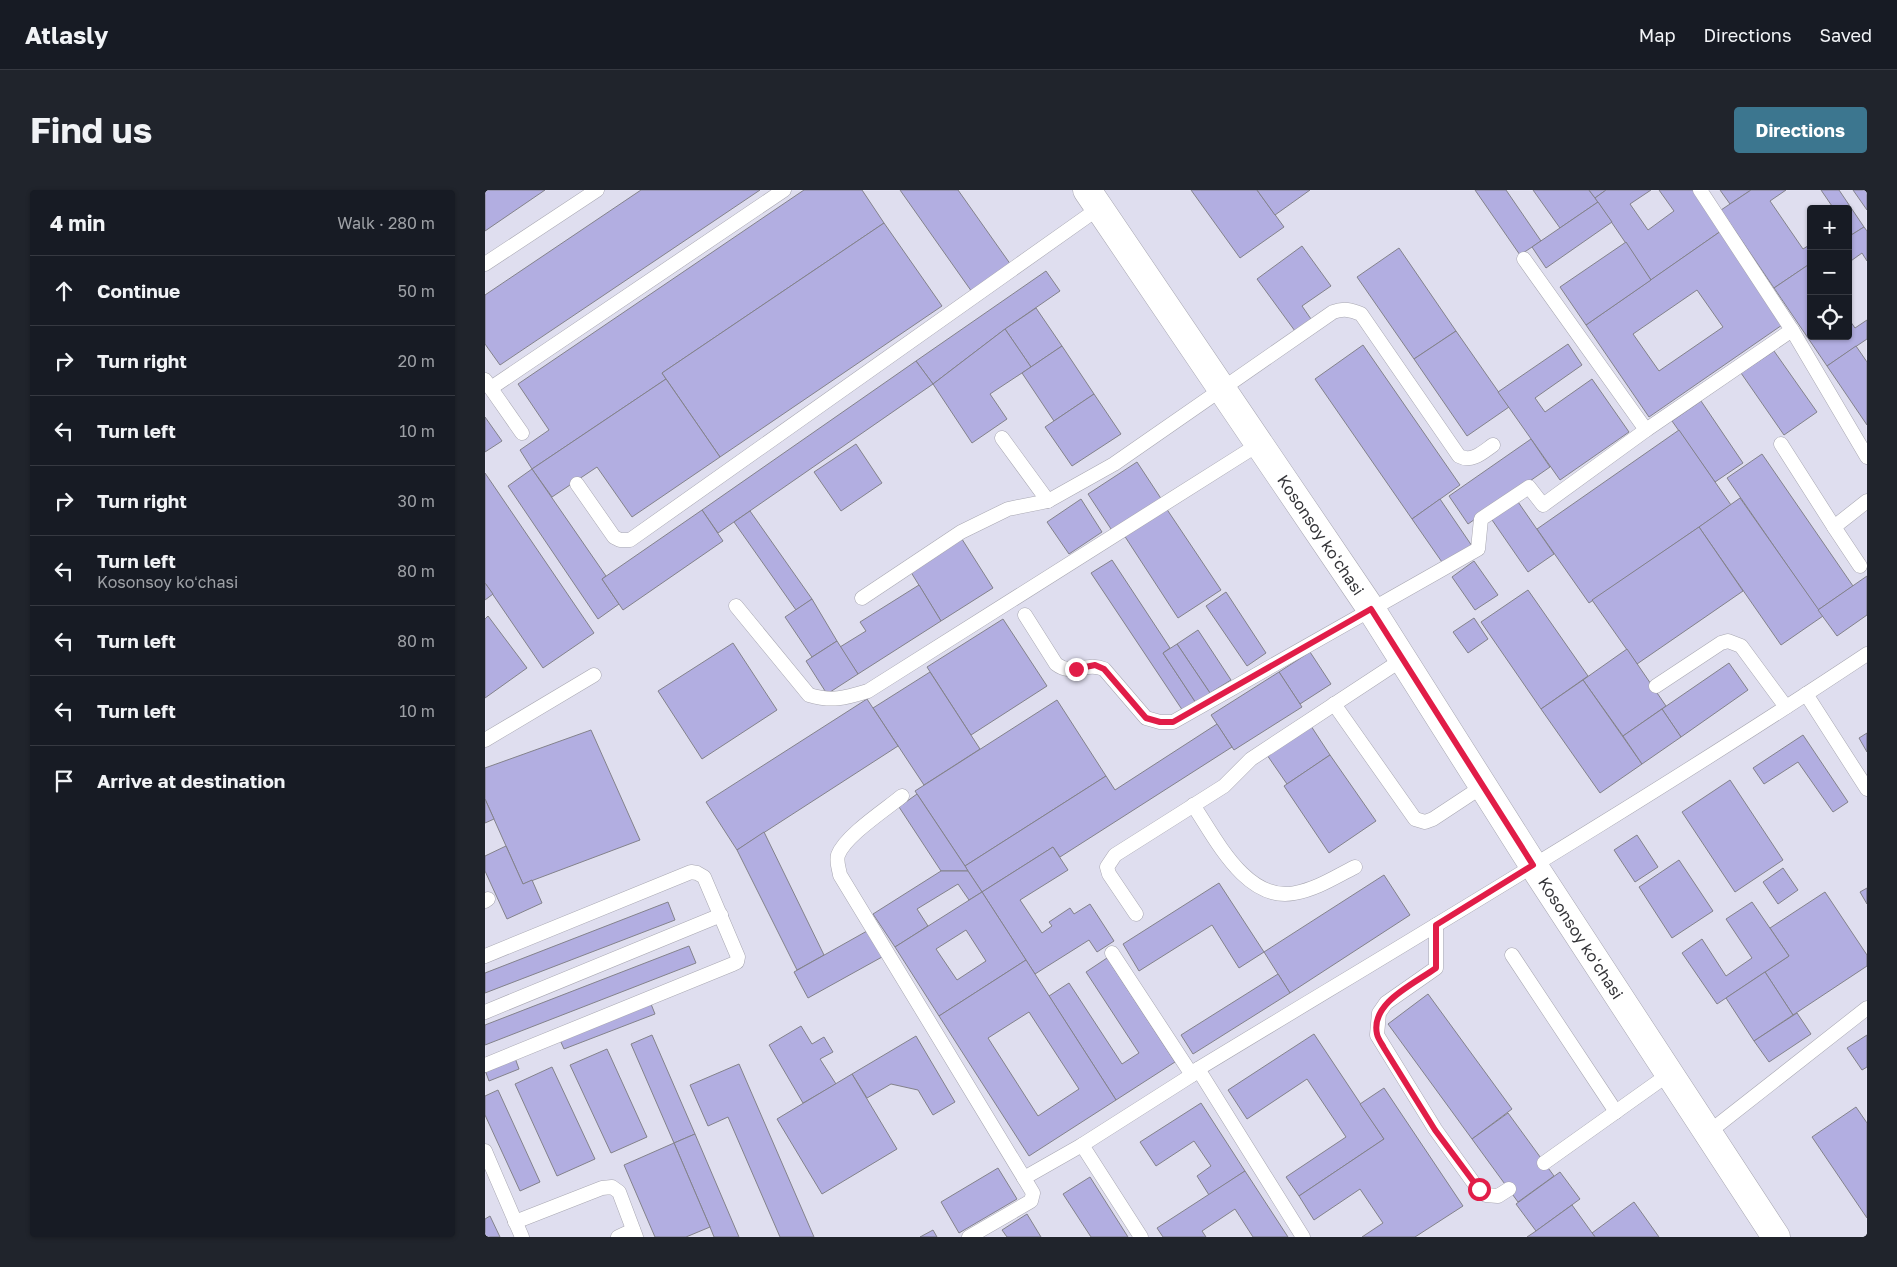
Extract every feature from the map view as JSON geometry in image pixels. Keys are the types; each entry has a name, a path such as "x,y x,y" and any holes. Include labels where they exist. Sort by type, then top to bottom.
{"main road":[{"name":"Kosonsoy koʻchasi","path":"1093,199 1371,609 1533,865 1776,1237"}],"lane":[{"path":"485,264 597,190"},
{"path":"522,433 488,384 784,190"},
{"path":"1700,190 1792,330 1867,457"},
{"path":"577,484 614,537 620,540 630,540 1093,199"},
{"path":"1524,259 1646,430"},
{"path":"862,598 961,532 1008,509 1048,501 1114,464 1333,312 1341,309 1361,314 1459,456 1473,458 1493,445"},
{"path":"1025,615 1056,664 1070,671 1095,665 1104,669 1146,718 1160,722 1173,722 1479,549 1481,520 1499,506 1529,487 1543,505 1646,430 1792,330"},
{"path":"1002,438 1048,501"},
{"path":"736,606 809,695 826,700 843,699 868,691 1259,444"},
{"path":"1781,444 1860,566"},
{"path":"1834,527 1867,501"},
{"path":"1656,686 1721,643 1728,641 1741,646 1786,707"},
{"path":"1024,1178 1081,1145 1195,1072 1533,865 1786,707 1867,654"},
{"path":"1136,914 1109,874 1107,867 1115,855 1224,786 1251,759 1403,659"},
{"path":"485,740 594,675"},
{"path":"1806,694 1867,789"},
{"path":"1334,704 1415,818 1425,822 1433,819 1483,786"},
{"path":"903,796 846,841 838,855 837,862 840,875 1033,1193 1031,1201 979,1235"},
{"path":"1193,804 1235,867 1248,880 1268,892 1292,894 1314,888 1355,866"},
{"path":"485,956 691,872 703,877 738,957 737,962 733,964 485,1065"},
{"path":"485,1012 721,915"},
{"path":"1436,925 1436,968 1386,1003 1379,1013 1377,1035 1435,1130 1479,1189 1487,1195 1498,1196 1509,1189"},
{"path":"1112,954 1195,1072 1303,1237"},
{"path":"1512,955 1616,1112"},
{"path":"1709,1132 1867,1008"},
{"path":"1544,1163 1669,1074"},
{"path":"1081,1145 1141,1237"},
{"path":"485,1151 522,1237"},
{"path":"515,1222 602,1188 612,1187 619,1192 634,1234 618,1237"}],"shaded area":[{"path":"485,190 1867,190 1867,1237 485,1237"}],"building":[{"path":"485,190 545,190 485,231"},
{"path":"641,190 760,190 500,365 485,344 485,295"},
{"path":"804,190 862,190 884,223 662,373 666,379 532,469 520,450 549,430 518,384"},
{"path":"900,190 958,190 1011,265 972,292"},
{"path":"1191,190 1257,190 1284,227 1240,258"},
{"path":"1257,190 1310,190 1275,215"},
{"path":"1475,190 1506,190 1541,241 1520,255"},
{"path":"1533,190 1589,190 1598,202 1560,228"},
{"path":"1589,190 1606,190 1595,198"},
{"path":"1606,190 1651,190 1630,204 1648,230 1674,211 1659,190 1693,190 1721,231 1651,280 1595,198"},
{"path":"1720,190 1751,190 1730,204"},
{"path":"1751,190 1786,190 1770,201 1803,249 1807,246 1807,266 1774,288 1721,210"},
{"path":"1821,190 1839,190 1849,205 1831,205"},
{"path":"1853,190 1867,190 1867,210"},
{"path":"1598,202 1612,222 1546,268 1532,247"},
{"path":"1852,209 1864,227 1852,234"},
{"path":"884,223 942,306 720,457 662,373"},
{"path":"1864,227 1867,231 1867,261 1862,253 1852,260 1852,234"},
{"path":"1721,231 1785,323 1649,417 1586,325","holes":["1697,290 1723,327 1659,371 1633,334"]},
{"path":"1626,242 1651,280 1586,325 1560,287"},
{"path":"1302,246 1331,286 1302,306 1311,319 1295,331 1257,279"},
{"path":"1399,248 1456,331 1414,359 1357,277"},
{"path":"1807,266 1807,337 1774,288"},
{"path":"1046,271 1060,291 1005,329 933,384 916,361"},
{"path":"1036,308 1062,346 1031,367 1005,329"},
{"path":"1867,320 1867,339 1827,366 1809,340 1852,340 1852,324 1855,328"},
{"path":"1005,329 1031,367 990,394 1007,419 972,443 933,384"},
{"path":"1456,331 1509,407 1467,436 1414,359"},
{"path":"1568,344 1582,365 1535,398 1545,412 1592,379 1629,432 1560,480 1498,392"},
{"path":"1363,345 1460,485 1412,519 1315,379"},
{"path":"1062,346 1094,394 1054,421 1022,373"},
{"path":"1856,346 1867,362 1867,425 1827,366"},
{"path":"1774,351 1817,412 1784,435 1741,373"},
{"path":"916,361 933,384 718,533 702,510"},
{"path":"666,379 720,457 632,517 597,467 552,497 532,469"},
{"path":"1094,394 1121,434 1072,466 1045,427"},
{"path":"1701,401 1743,463 1715,482 1672,421"},
{"path":"485,417 502,441 485,452"},
{"path":"1679,430 1731,505 1589,603 1537,529"},
{"path":"1531,439 1550,467 1468,524 1449,496"},
{"path":"856,444 882,483 841,511 814,472"},
{"path":"1762,454 1853,586 1818,610 1727,478"},
{"path":"1137,462 1162,500 1113,532 1088,494"},
{"path":"532,469 606,576 602,579 619,604 598,619 508,486"},
{"path":"485,473 594,633 543,668 485,583"},
{"path":"1740,498 1823,616 1781,645 1699,527"},
{"path":"1081,499 1102,532 1069,554 1047,522"},
{"path":"1440,499 1472,546 1444,565 1412,519"},
{"path":"1516,499 1554,554 1528,572 1490,517"},
{"path":"1164,505 1221,590 1178,618 1122,532"},
{"path":"702,510 723,541 623,610 602,579"},
{"path":"750,511 812,599 796,610 734,522"},
{"path":"1699,527 1743,591 1637,664 1592,600"},
{"path":"960,536 993,588 941,621 909,569"},
{"path":"1112,560 1170,648 1163,653 1196,703 1183,711 1091,573"},
{"path":"1474,561 1498,595 1475,610 1452,577"},
{"path":"1867,576 1867,615 1837,636 1818,610"},
{"path":"485,583 493,594 485,600"},
{"path":"919,585 941,621 858,674 840,647 866,631 860,622"},
{"path":"1528,590 1588,676 1541,709 1481,622"},
{"path":"1226,592 1266,653 1247,666 1206,606"},
{"path":"812,599 837,641 812,657 785,617"},
{"path":"488,616 527,668 485,698 485,619"},
{"path":"1474,618 1488,639 1468,653 1453,632"},
{"path":"1003,619 1047,686 971,735 927,667"},
{"path":"1198,630 1231,680 1210,693 1177,644"},
{"path":"837,641 858,674 827,694 806,661"},
{"path":"733,643 777,710 702,759 658,691"},
{"path":"1177,644 1210,693 1196,703 1163,653"},
{"path":"1627,649 1666,706 1623,736 1583,680"},
{"path":"1310,652 1331,684 1300,704 1279,672"},
{"path":"1729,663 1748,690 1681,737 1662,709"},
{"path":"930,672 980,749 924,785 873,708"},
{"path":"1279,672 1302,707 1234,750 1211,715"},
{"path":"1583,680 1642,764 1600,793 1541,709"},
{"path":"867,699 898,746 737,850 706,802"},
{"path":"1057,700 1106,776 965,866 915,791"},
{"path":"1662,709 1681,737 1642,764 1623,736"},
{"path":"1217,724 1232,747 1060,857 1053,847 982,892 965,866 1106,776 1115,790"},
{"path":"1311,726 1330,755 1287,784 1267,755"},
{"path":"591,730 640,840 523,884 485,799 485,768"},
{"path":"1867,733 1867,752 1859,738"},
{"path":"1803,735 1848,802 1833,812 1798,762 1764,784 1753,768"},
{"path":"1330,755 1376,821 1329,853 1284,786"},
{"path":"1730,780 1783,860 1735,892 1682,812"},
{"path":"917,794 968,871 941,871 899,807"},
{"path":"485,799 494,819 485,823"},
{"path":"764,832 824,955 797,970 737,850"},
{"path":"1637,835 1658,867 1635,882 1614,850"},
{"path":"506,846 523,884 532,880 542,903 507,919 485,871 485,856"},
{"path":"1053,847 1068,870 1020,900 1042,933 1052,926 1049,922 1070,908 1074,914 1090,904 1114,941 1097,952 1089,940 1035,974 982,892"},
{"path":"1679,860 1713,911 1672,938 1639,887"},
{"path":"1783,868 1798,890 1778,904 1763,882"},
{"path":"941,871 968,871 982,892 969,900 958,884 917,909 928,926 895,947 873,914"},
{"path":"1384,875 1410,915 1290,993 1264,952"},
{"path":"1219,883 1264,952 1239,968 1212,925 1139,971 1123,944"},
{"path":"1867,888 1867,904 1860,892"},
{"path":"982,892 1026,960 939,1016 895,947","holes":["966,930 986,961 957,980 936,949"]},
{"path":"1825,892 1867,955 1867,966 1793,1015 1765,972 1789,956 1770,928"},
{"path":"668,902 675,920 485,993 485,973"},
{"path":"1752,902 1789,956 1717,1004 1682,953 1702,939 1726,976 1752,958 1726,919"},
{"path":"867,931 882,957 808,998 794,972"},
{"path":"689,946 696,963 485,1045 485,1025"},
{"path":"1107,958 1175,1062 1116,1100 1049,996 1069,983 1122,1064 1139,1053 1086,972"},
{"path":"1026,960 1116,1100 1029,1156 939,1016","holes":["1029,1012 1079,1089 1038,1116 988,1038"]},
{"path":"1765,972 1793,1015 1754,1041 1726,998"},
{"path":"1278,974 1290,993 1193,1054 1181,1035"},
{"path":"1428,994 1512,1109 1472,1139 1388,1024"},
{"path":"651,1004 655,1014 564,1049 560,1040"},
{"path":"1797,1013 1811,1034 1769,1062 1754,1041"},
{"path":"801,1026 812,1044 824,1037 833,1052 820,1059 836,1084 803,1103 769,1045"},
{"path":"1314,1034 1384,1139 1299,1196 1286,1177 1346,1137 1307,1079 1247,1119 1228,1090"},
{"path":"652,1035 695,1134 674,1143 631,1044"},
{"path":"1867,1035 1867,1067 1862,1070 1847,1048"},
{"path":"916,1036 955,1102 933,1115 918,1090 891,1084 867,1098 852,1074"},
{"path":"607,1049 647,1137 611,1153 570,1065"},
{"path":"515,1058 519,1069 489,1081 485,1070"},
{"path":"739,1064 814,1237 780,1237 728,1117 708,1126 690,1085"},
{"path":"552,1067 595,1159 557,1176 515,1084"},
{"path":"852,1074 897,1149 822,1194 777,1119"},
{"path":"1384,1088 1463,1206 1415,1237 1362,1237 1383,1223 1360,1189 1314,1220 1299,1196 1384,1139 1360,1104"},
{"path":"498,1090 540,1182 520,1191 485,1115 485,1096"},
{"path":"1201,1103 1245,1171 1209,1195 1197,1176 1211,1166 1194,1141 1156,1166 1140,1142"},
{"path":"1856,1107 1867,1123 1867,1218 1812,1137"},
{"path":"1508,1113 1554,1176 1518,1202 1472,1139"},
{"path":"695,1134 739,1237 714,1237 674,1143"},
{"path":"674,1143 710,1227 686,1237 655,1237 624,1165"},
{"path":"998,1168 1017,1199 959,1233 941,1202"},
{"path":"1245,1171 1288,1237 1253,1237 1235,1209 1202,1231 1206,1237 1163,1237 1157,1228"},
{"path":"1560,1172 1580,1199 1536,1231 1516,1204"},
{"path":"1090,1177 1128,1237 1091,1237 1063,1194"},
{"path":"1634,1202 1659,1237 1595,1237 1592,1233"},
{"path":"1572,1205 1595,1237 1527,1237 1536,1231"},
{"path":"1027,1214 1041,1237 1007,1237 1002,1230"},
{"path":"490,1216 500,1237 485,1237 485,1219"},
{"path":"933,1230 937,1237 920,1237"}],"route":[{"path":"1076,669 1095,665 1104,669 1146,718 1160,722 1173,722 1371,609 1533,865 1436,925 1436,968 1386,1003 1379,1013 1377,1024 1377,1035 1384,1048 1435,1130 1479,1189"}]}
